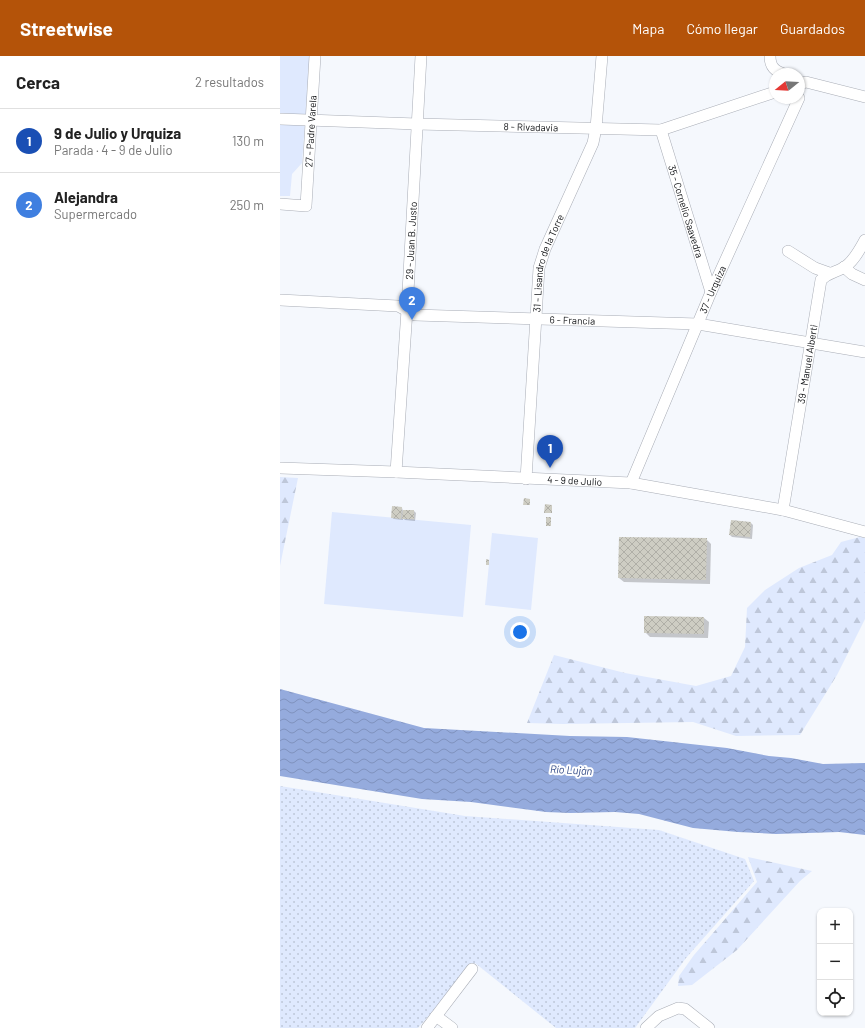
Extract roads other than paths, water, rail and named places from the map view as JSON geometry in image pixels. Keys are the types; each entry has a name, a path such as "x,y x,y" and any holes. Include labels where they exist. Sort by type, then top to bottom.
{"street":[{"name":"27 - Padre Varela","path":"280,204 306,206 315,56"},
{"name":"29 - Juan B. Justo","path":"396,472 407,310 421,56"},
{"name":"31 - Lisandro de la Torre","path":"526,479 539,268 545,249 593,143 596,128 602,56"},
{"path":"770,56 771,65 774,68"},
{"path":"805,83 865,97"},
{"name":"8 - Rivadavia","path":"280,119 661,130 769,94"},
{"name":"37 - Urquiza","path":"631,483 711,292 796,104"},
{"name":"35 - Cornelio Saavedra","path":"661,130 711,292"},
{"path":"788,251 815,268 829,273 844,267 852,260 865,240"},
{"path":"844,267 852,274 865,280"},
{"name":"39 - Manuel Alberti","path":"783,510 820,280 829,273"},
{"name":"6 - Francia","path":"280,300 398,306 415,315 698,324 865,352"},
{"name":"4 - 9 de Julio","path":"280,468 631,483 783,510 865,532"},
{"path":"427,1028 472,969"},
{"path":"646,1028 659,1016 678,1008 686,1009 709,1028"},
{"path":"436,1016 452,1028"}],"water":[{"name":"Río Luján","path":"280,689 424,728 570,736 627,737 727,748 823,764 865,763 865,835 839,832 776,834 693,828 639,814 615,812 546,812 471,802 422,799 280,776"}],"place":[{"name":"Alejandra","path":"412,320"},
{"name":"9 de Julio y Urquiza","path":"550,468"}]}
